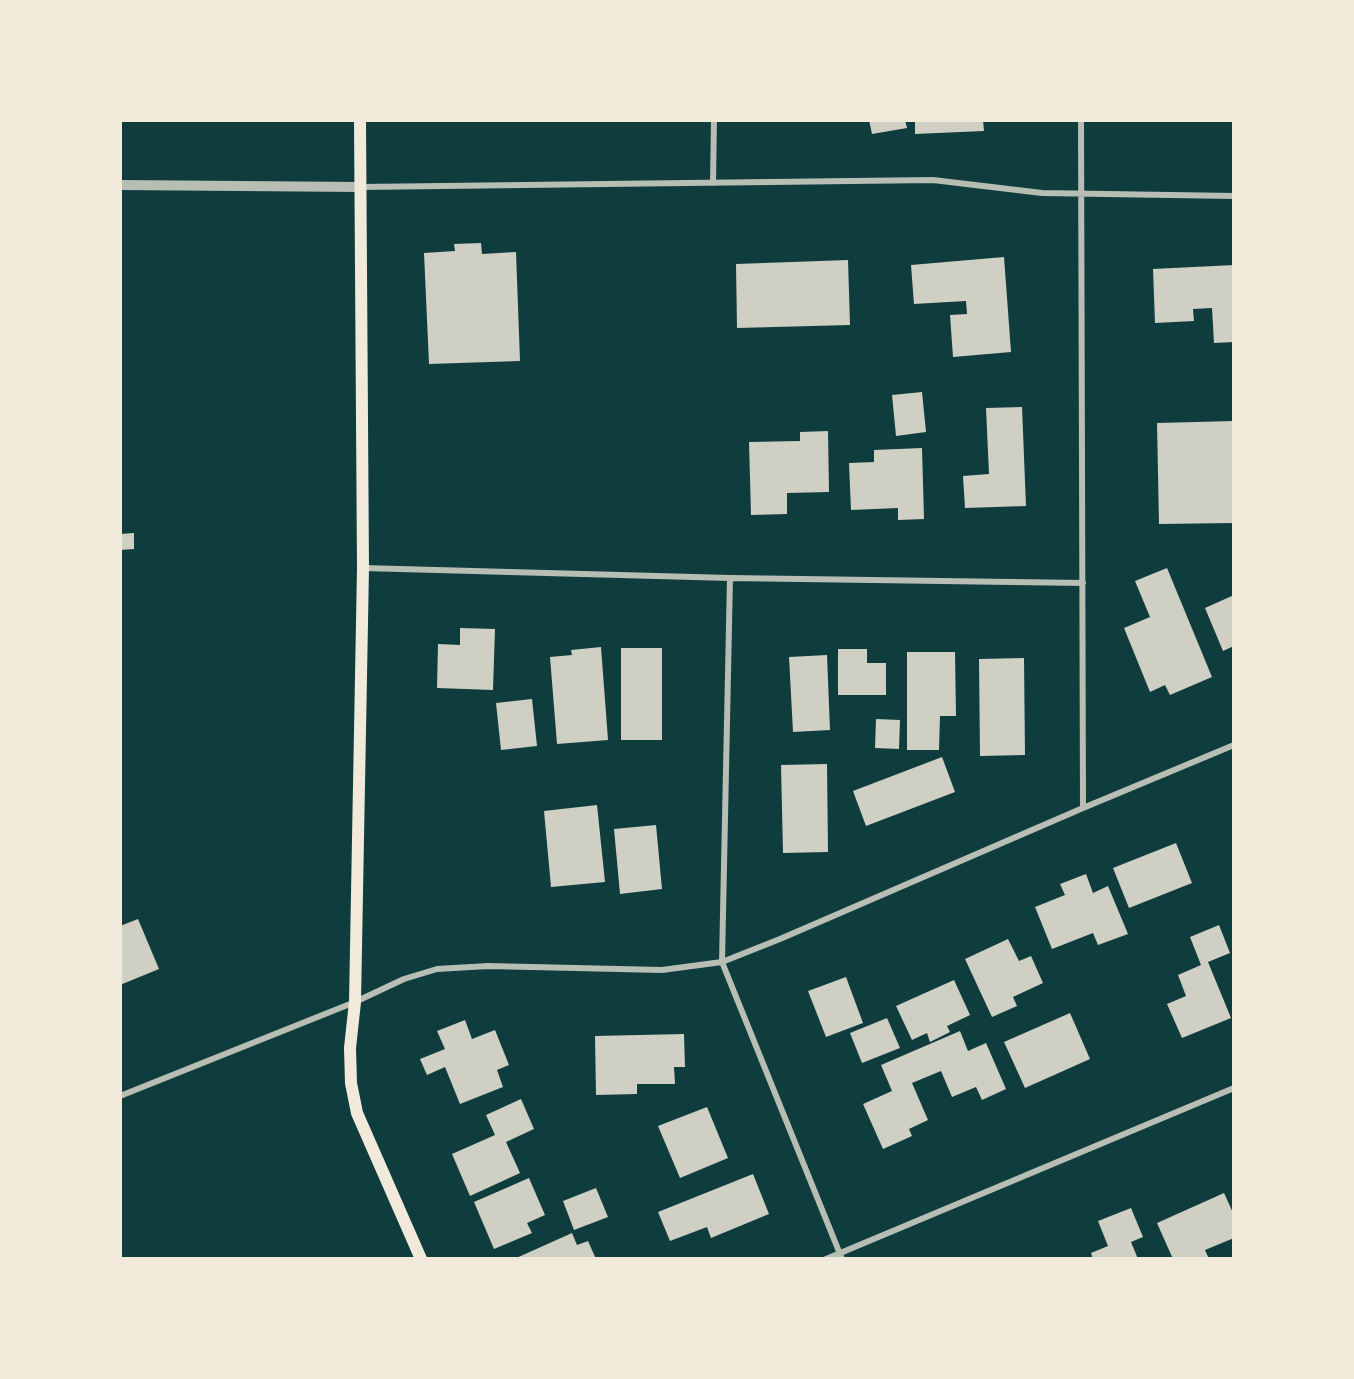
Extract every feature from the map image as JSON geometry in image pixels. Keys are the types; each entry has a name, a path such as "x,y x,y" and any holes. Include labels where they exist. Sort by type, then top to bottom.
{"main road":[{"path":"360,120 363,568 355,1002 350,1048 351,1083 357,1113 421,1259"}],"street":[{"path":"713,183 714,120"},
{"path":"1081,120 1083,808"},
{"path":"120,185 360,187 933,180 1042,193 1234,196"},
{"path":"363,568 730,578 1083,583"},
{"path":"730,578 722,962 841,1256"},
{"path":"120,1096 355,1002 404,979 437,969 488,966 662,970 722,962 1234,745"},
{"path":"826,1259 841,1256 1234,1088"}],"building":[{"path":"869,120 905,120 907,128 872,134"},
{"path":"915,120 983,120 984,131 915,134"},
{"path":"481,243 482,254 516,252 520,361 429,364 424,253 455,251 454,244"},
{"path":"1004,257 1011,352 953,357 950,315 967,314 966,301 914,304 911,265"},
{"path":"848,260 850,325 737,328 736,264"},
{"path":"1234,265 1234,342 1214,343 1212,308 1193,309 1194,321 1155,323 1153,269"},
{"path":"922,392 926,432 896,436 892,395"},
{"path":"1022,407 1026,506 965,508 963,476 989,474 986,408"},
{"path":"1234,421 1234,523 1159,524 1157,423"},
{"path":"828,431 829,492 787,493 787,514 751,515 749,442 800,441 800,432"},
{"path":"922,448 924,519 898,520 898,508 851,510 849,463 874,462 874,450"},
{"path":"134,533 134,549 120,550 120,534"},
{"path":"1167,568 1212,677 1170,695 1165,685 1150,692 1124,628 1150,617 1135,581"},
{"path":"1234,595 1234,646 1223,651 1205,608"},
{"path":"460,628 495,629 493,690 437,688 438,644 460,645"},
{"path":"601,647 608,740 557,744 550,657 572,655 571,650"},
{"path":"621,648 662,648 662,740 621,740"},
{"path":"838,649 867,649 867,663 886,663 886,695 838,695"},
{"path":"907,652 955,652 956,716 940,716 939,750 907,750"},
{"path":"827,655 830,730 793,732 789,657"},
{"path":"1024,658 1025,755 980,756 979,659"},
{"path":"532,699 537,746 501,750 496,703"},
{"path":"876,719 900,720 899,749 875,748"},
{"path":"942,757 955,792 866,826 853,791"},
{"path":"827,764 828,852 783,853 781,765"},
{"path":"597,805 605,882 551,887 544,811"},
{"path":"656,825 662,889 620,894 614,829"},
{"path":"1176,843 1192,883 1129,908 1113,868"},
{"path":"1086,874 1093,893 1108,886 1128,934 1098,945 1093,933 1052,949 1035,907 1065,895 1060,884"},
{"path":"138,919 159,969 120,985 120,926"},
{"path":"1219,925 1230,953 1208,962 1231,1018 1182,1038 1167,1004 1186,996 1178,975 1201,965 1190,937"},
{"path":"1008,939 1019,961 1031,956 1043,983 1013,997 1017,1006 992,1017 965,959"},
{"path":"846,977 863,1023 826,1037 808,991"},
{"path":"954,980 970,1015 947,1026 950,1032 930,1042 927,1033 912,1040 896,1006"},
{"path":"1070,1013 1090,1059 1025,1088 1004,1042"},
{"path":"887,1018 900,1048 862,1063 850,1033"},
{"path":"465,1020 472,1039 495,1030 509,1065 497,1070 503,1087 460,1104 445,1067 427,1075 420,1059 445,1049 437,1031"},
{"path":"960,1031 968,1051 986,1043 1006,1089 982,1100 976,1087 952,1097 941,1071 912,1083 928,1120 909,1129 912,1136 883,1149 863,1104 892,1091 881,1065"},
{"path":"684,1034 685,1067 674,1067 675,1084 637,1084 637,1094 596,1095 595,1036"},
{"path":"521,1099 534,1129 506,1142 520,1173 470,1196 452,1154 495,1135 486,1115"},
{"path":"707,1107 728,1158 680,1178 658,1126"},
{"path":"753,1174 769,1214 711,1238 707,1227 670,1241 658,1212"},
{"path":"529,1178 545,1215 527,1223 532,1233 494,1249 474,1202"},
{"path":"596,1188 608,1217 574,1230 563,1201"},
{"path":"1224,1193 1234,1215 1234,1238 1205,1250 1209,1259 1173,1259 1157,1223"},
{"path":"1131,1208 1143,1237 1131,1242 1138,1259 1093,1259 1091,1253 1108,1246 1098,1221"},
{"path":"572,1233 577,1245 588,1241 596,1259 514,1259"}]}
